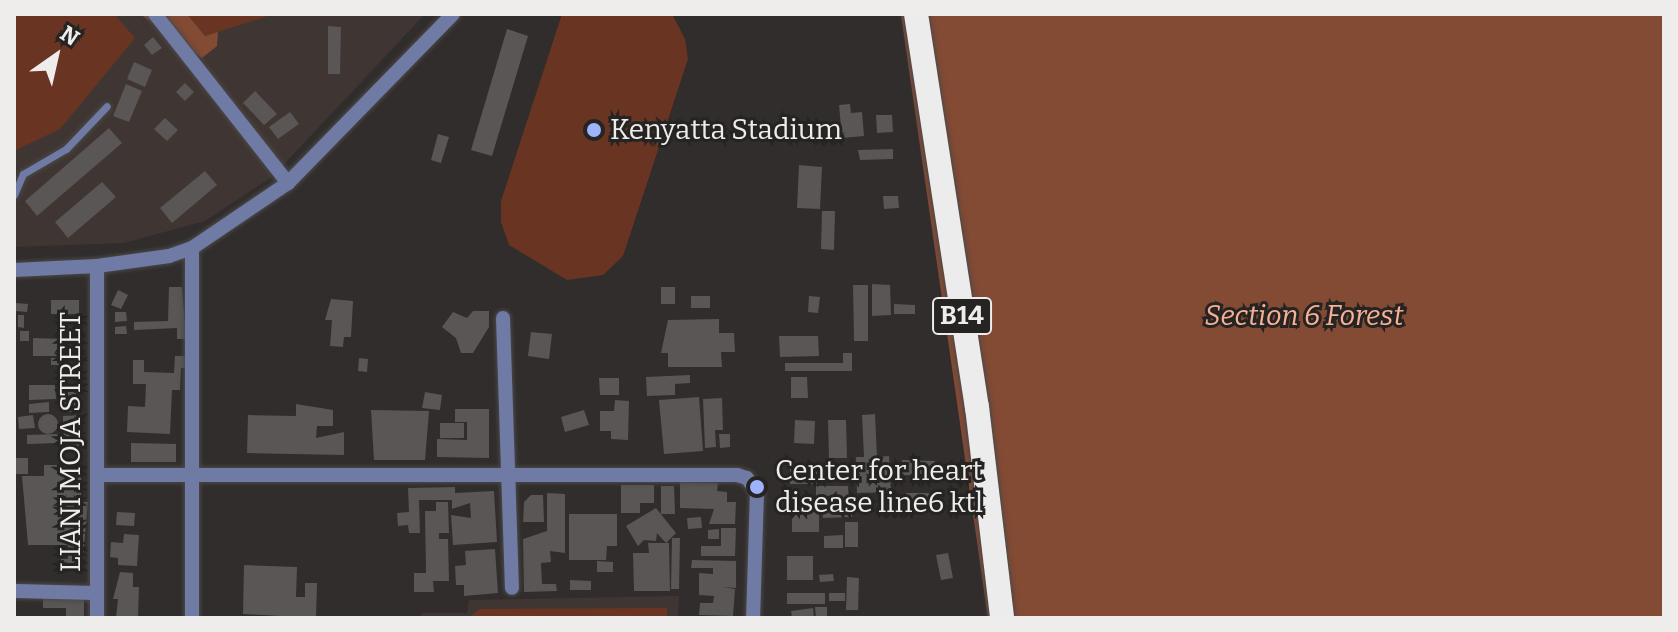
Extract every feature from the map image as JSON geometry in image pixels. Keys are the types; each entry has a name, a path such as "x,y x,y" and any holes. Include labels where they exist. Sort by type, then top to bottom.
{"highway":[{"name":"B14","path":"916,14 977,407 1002,618"}],"street":[{"path":"155,14 288,183"},
{"path":"14,270 97,266 169,256 192,248 288,183 453,14"},
{"path":"192,248 192,618"},
{"name":"LIANI MOJA STREET","path":"97,266 97,618"},
{"path":"503,318 505,475 512,588"},
{"path":"98,475 747,478 757,492 753,618"},
{"path":"14,591 97,593"}],"lane":[{"path":"14,195 23,174 66,149 107,106"}],"shaded area":[{"path":"14,14 425,14 272,177 205,221 124,243 14,247"},
{"path":"14,14 114,14 135,38 60,129 14,151"},
{"path":"187,14 274,14 205,36"},
{"name":"Kenyatta Stadium","path":"562,14 672,14 685,39 688,59 623,256 603,275 567,280 509,245 501,222 501,201"},
{"path":"679,596 678,618 421,618 422,613 467,613 469,600"},
{"path":"667,608 667,618 468,618 480,609"}],"green space":[{"path":"140,14 187,14 205,36 218,32 217,46 202,58"},
{"name":"Section 6 Forest","path":"901,14 1664,14 1664,618 988,618"}],"building":[{"path":"328,26 341,27 340,74 328,74"},
{"path":"507,29 528,36 492,156 471,150"},
{"path":"153,37 162,48 152,55 144,45"},
{"path":"134,62 152,70 145,87 127,79"},
{"path":"185,83 194,92 185,101 176,92"},
{"path":"126,84 142,91 129,122 113,116"},
{"path":"255,91 277,114 264,125 243,103"},
{"path":"850,104 851,113 862,112 864,136 842,138 839,105"},
{"path":"290,112 299,124 278,139 269,127"},
{"path":"876,115 892,115 893,132 877,133"},
{"path":"165,118 178,130 167,141 154,129"},
{"path":"109,128 122,143 37,216 25,201"},
{"path":"438,134 449,137 441,163 431,160"},
{"path":"893,149 893,159 860,160 858,150"},
{"path":"799,165 822,167 820,209 797,208"},
{"path":"205,171 217,185 172,223 160,208"},
{"path":"102,182 116,197 68,238 55,222"},
{"path":"883,196 898,196 899,208 884,209"},
{"path":"822,211 835,211 834,250 821,249"},
{"path":"872,284 890,285 891,315 872,316"},
{"path":"853,285 868,285 868,341 854,341"},
{"path":"169,287 182,287 186,339 177,339 177,328 134,330 134,322 168,321"},
{"path":"661,287 675,287 675,304 661,304"},
{"path":"118,290 128,295 121,309 111,305"},
{"path":"691,296 710,296 710,308 691,308"},
{"path":"809,296 820,297 818,313 808,312"},
{"path":"331,299 353,301 351,337 344,337 343,347 330,346 332,320 325,320"},
{"path":"51,300 79,300 79,314 51,314"},
{"path":"16,303 28,304 27,312 15,311"},
{"path":"894,304 915,305 915,314 894,314"},
{"path":"473,311 489,311 489,327 473,353 461,353 456,338 442,327 453,312 467,318"},
{"path":"115,312 126,312 127,321 115,322"},
{"path":"18,315 24,315 24,328 18,327"},
{"path":"719,319 719,333 734,333 735,352 721,352 722,367 668,367 668,353 661,353 668,320"},
{"path":"126,326 127,334 115,334 115,327"},
{"path":"20,331 29,331 29,341 20,341"},
{"path":"531,332 552,334 549,359 528,356"},
{"path":"779,336 818,336 819,356 780,357"},
{"path":"33,338 62,339 61,356 33,356"},
{"path":"843,353 852,353 852,371 785,371 785,363 843,363"},
{"path":"175,356 185,356 185,368 181,368 180,390 172,390 170,434 127,432 128,406 145,407 146,384 133,384 133,360 144,360 144,372 174,373"},
{"path":"51,358 62,358 62,365 51,365"},
{"path":"359,358 368,359 367,372 358,371"},
{"path":"690,375 690,383 675,384 675,395 647,396 646,377"},
{"path":"791,377 807,377 808,398 791,398"},
{"path":"599,378 619,378 619,395 600,395"},
{"path":"29,385 55,385 56,399 29,400"},
{"path":"78,386 79,412 63,412 62,387"},
{"path":"425,392 442,395 440,410 422,408"},
{"path":"699,397 703,451 664,454 659,400"},
{"path":"722,398 723,430 715,430 716,447 705,448 703,399"},
{"path":"615,400 629,401 628,440 611,439 611,431 600,431 600,411 614,411"},
{"path":"49,402 49,412 29,413 29,404"},
{"path":"296,404 333,410 333,426 317,426 316,438 344,432 344,455 247,453 248,415 296,416"},
{"path":"455,409 489,409 489,458 437,457 437,439 467,440 467,422 455,422"},
{"path":"371,410 429,411 425,460 374,460"},
{"path":"584,410 589,425 565,432 561,417"},
{"path":"44,414 52,414 58,424 52,434 44,434 38,428 38,420"},
{"path":"875,414 877,457 889,456 891,492 857,493 856,457 864,457 862,415"},
{"path":"33,415 35,428 19,429 18,417"},
{"path":"83,415 83,446 63,446 63,416"},
{"path":"795,420 815,421 814,444 794,443"},
{"path":"828,420 846,420 847,458 829,458"},
{"path":"440,423 464,423 464,438 440,438"},
{"path":"58,434 58,443 27,444 27,435"},
{"path":"719,434 730,434 730,447 720,448"},
{"path":"131,443 176,444 176,462 131,462"},
{"path":"15,458 28,458 28,474 15,474"},
{"path":"902,460 935,461 935,476 902,475"},
{"path":"803,463 817,463 817,484 790,484 790,469 803,469"},
{"path":"44,465 81,465 81,502 88,502 82,568 60,568 61,559 68,559 68,545 28,545 22,476 44,476"},
{"path":"680,482 718,483 717,491 727,492 727,502 736,502 735,524 709,524 714,509 680,508"},
{"path":"621,485 654,485 654,503 640,503 640,513 621,513"},
{"path":"661,486 674,486 675,514 661,514"},
{"path":"816,486 848,486 849,500 816,500"},
{"path":"455,487 455,493 494,491 497,542 453,545 451,515 471,518 470,503 452,509 452,500 419,500 420,533 409,533 408,525 398,526 397,513 409,512 408,488"},
{"path":"547,493 565,494 565,553 550,551 551,562 541,563 542,584 556,584 557,591 524,592 523,539 547,531"},
{"path":"906,493 929,493 929,504 906,505"},
{"path":"531,495 543,495 544,522 523,522 524,502"},
{"path":"436,502 448,502 449,533 439,533 439,539 448,539 449,581 433,581 434,592 414,592 414,573 426,573 425,511 436,511"},
{"path":"851,503 852,517 823,518 822,505"},
{"path":"656,508 676,533 666,543 657,533 656,541 644,540 638,546 626,526"},
{"path":"792,510 819,510 819,532 792,532"},
{"path":"117,512 135,513 134,526 116,525"},
{"path":"569,514 617,514 617,546 607,546 606,560 569,560"},
{"path":"701,517 702,528 688,529 687,518"},
{"path":"845,522 858,522 858,547 845,547"},
{"path":"721,528 736,528 735,556 701,556 701,546 721,546"},
{"path":"719,529 719,539 708,539 708,530"},
{"path":"124,534 139,535 137,566 118,565 118,558 110,557 111,542 123,543"},
{"path":"843,535 843,548 824,548 824,536"},
{"path":"672,538 680,538 679,589 671,589"},
{"path":"648,543 669,543 670,591 634,591 633,553 649,553"},
{"path":"495,549 498,593 464,596 464,585 456,585 455,566 466,565 465,551"},
{"path":"948,553 953,578 941,580 936,555"},
{"path":"787,556 813,556 813,580 787,580"},
{"path":"692,560 736,561 736,588 723,587 735,589 733,616 699,615 700,603 713,603 714,596 699,595 699,573 713,574 713,568 691,568"},
{"path":"597,561 613,562 613,572 597,572"},
{"path":"244,565 297,567 296,597 305,597 305,583 317,583 316,618 243,614"},
{"path":"120,572 133,573 133,587 139,587 138,618 116,618 118,599 113,599"},
{"path":"833,574 834,581 820,582 819,575"},
{"path":"847,577 859,578 858,610 846,610"},
{"path":"570,580 591,581 591,590 570,590"},
{"path":"787,593 825,593 825,604 787,604"},
{"path":"829,593 845,593 845,601 829,601"},
{"path":"43,597 84,597 84,618 66,618 66,608 43,608"},
{"path":"815,607 827,607 827,618 816,618"},
{"path":"813,608 814,618 792,618 791,611"}],"place":[{"name":"Kenyatta Stadium","path":"594,130"},
{"name":"Center for heart disease line6 ktl","path":"757,487"}]}
